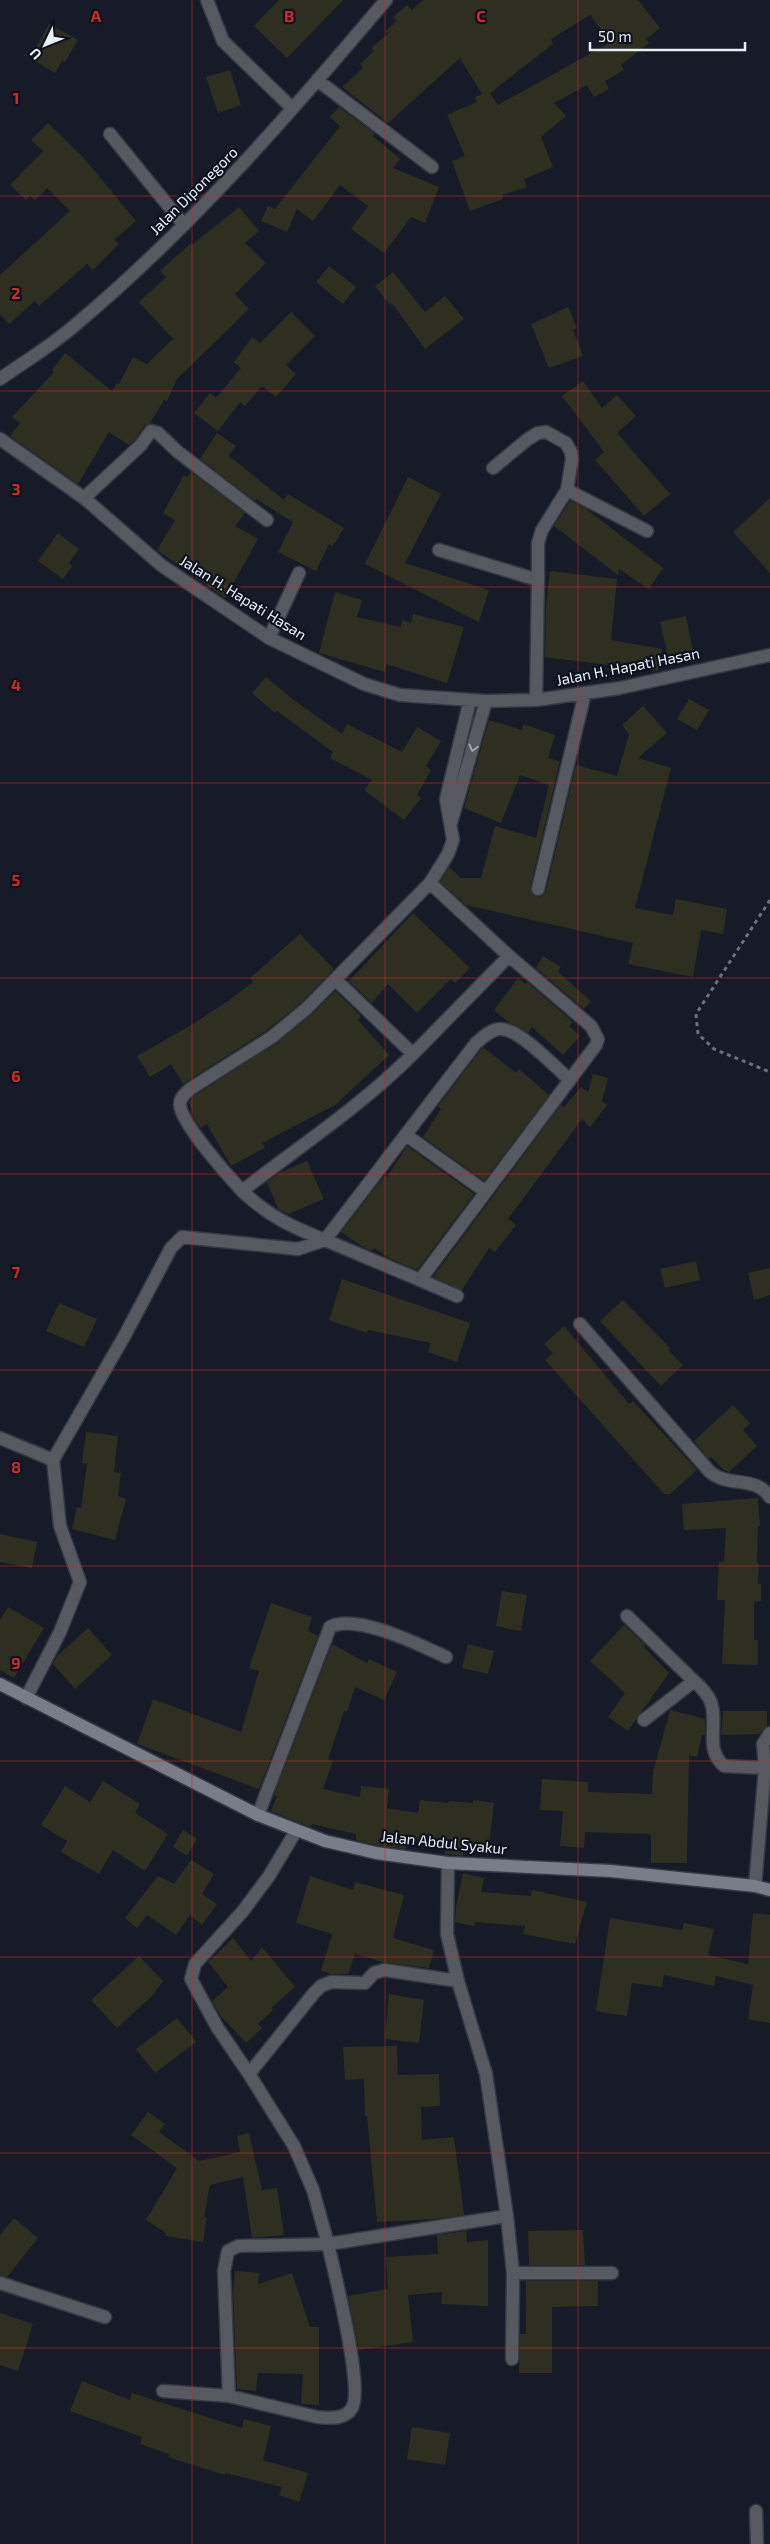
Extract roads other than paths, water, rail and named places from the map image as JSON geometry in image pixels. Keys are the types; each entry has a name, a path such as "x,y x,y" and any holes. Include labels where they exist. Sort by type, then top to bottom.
{"street":[{"path":"207,0 222,41 292,108"},
{"name":"Jalan Diponegoro","path":"0,379 73,327 184,225 255,152 386,0"},
{"path":"317,80 432,167"},
{"path":"110,134 184,225"},
{"path":"84,498 141,445 151,431 158,432 178,452 267,520"},
{"path":"493,468 538,433 546,432 566,443 571,452 572,459 567,490 542,530 538,543 536,700"},
{"name":"Jalan H. Hapati Hasan","path":"0,439 84,498 161,566 269,638 364,684 400,695 486,701 536,700 620,688 770,655"},
{"path":"567,490 647,531"},
{"path":"439,550 538,580"},
{"path":"269,638 299,573"},
{"path":"538,889 585,693"},
{"path":"456,1296 286,1225 260,1208 222,1170 185,1118 180,1101 190,1089 272,1037 336,980 430,883 448,854 453,840 446,799 470,700"},
{"path":"451,823 486,701"},
{"path":"420,1280 596,1045 598,1035 591,1026 430,883"},
{"path":"242,1191 316,1134 354,1108 390,1078 510,956"},
{"path":"336,980 413,1054"},
{"path":"26,1698 60,1632 80,1582 60,1526 53,1460 125,1335 171,1248 179,1239 190,1238 298,1249 325,1240 476,1043 486,1034 497,1029 514,1031 570,1080"},
{"path":"406,1135 486,1192"},
{"path":"580,1324 710,1472 724,1481 758,1485 770,1497"},
{"path":"0,1438 53,1460"},
{"path":"627,1616 708,1697 712,1707 712,1744 719,1762 724,1766 765,1768"},
{"path":"258,1815 330,1627 339,1622 388,1632 446,1657"},
{"path":"644,1720 694,1681"},
{"name":"Jalan Abdul Syakur","path":"0,1684 258,1815 296,1831 376,1853 448,1862 611,1871 755,1886 770,1890"},
{"path":"755,1886 765,1768 763,1744 770,1733"},
{"path":"163,2391 229,2396 317,2417 340,2417 352,2407 356,2390 341,2300 314,2190 298,2155 249,2074 217,2027 191,1979 191,1973 196,1964 243,1911 269,1876 296,1831"},
{"path":"448,1862 447,1934 458,1981 486,2074 507,2216 513,2273 512,2359"},
{"path":"249,2074 314,1993 326,1983 365,1984 374,1973 384,1970 458,1981"},
{"path":"229,2396 224,2271 228,2252 238,2246 328,2244 507,2216"},
{"path":"513,2273 612,2273"},
{"path":"0,2283 104,2317"},
{"path":"756,2511 757,2544"}]}
